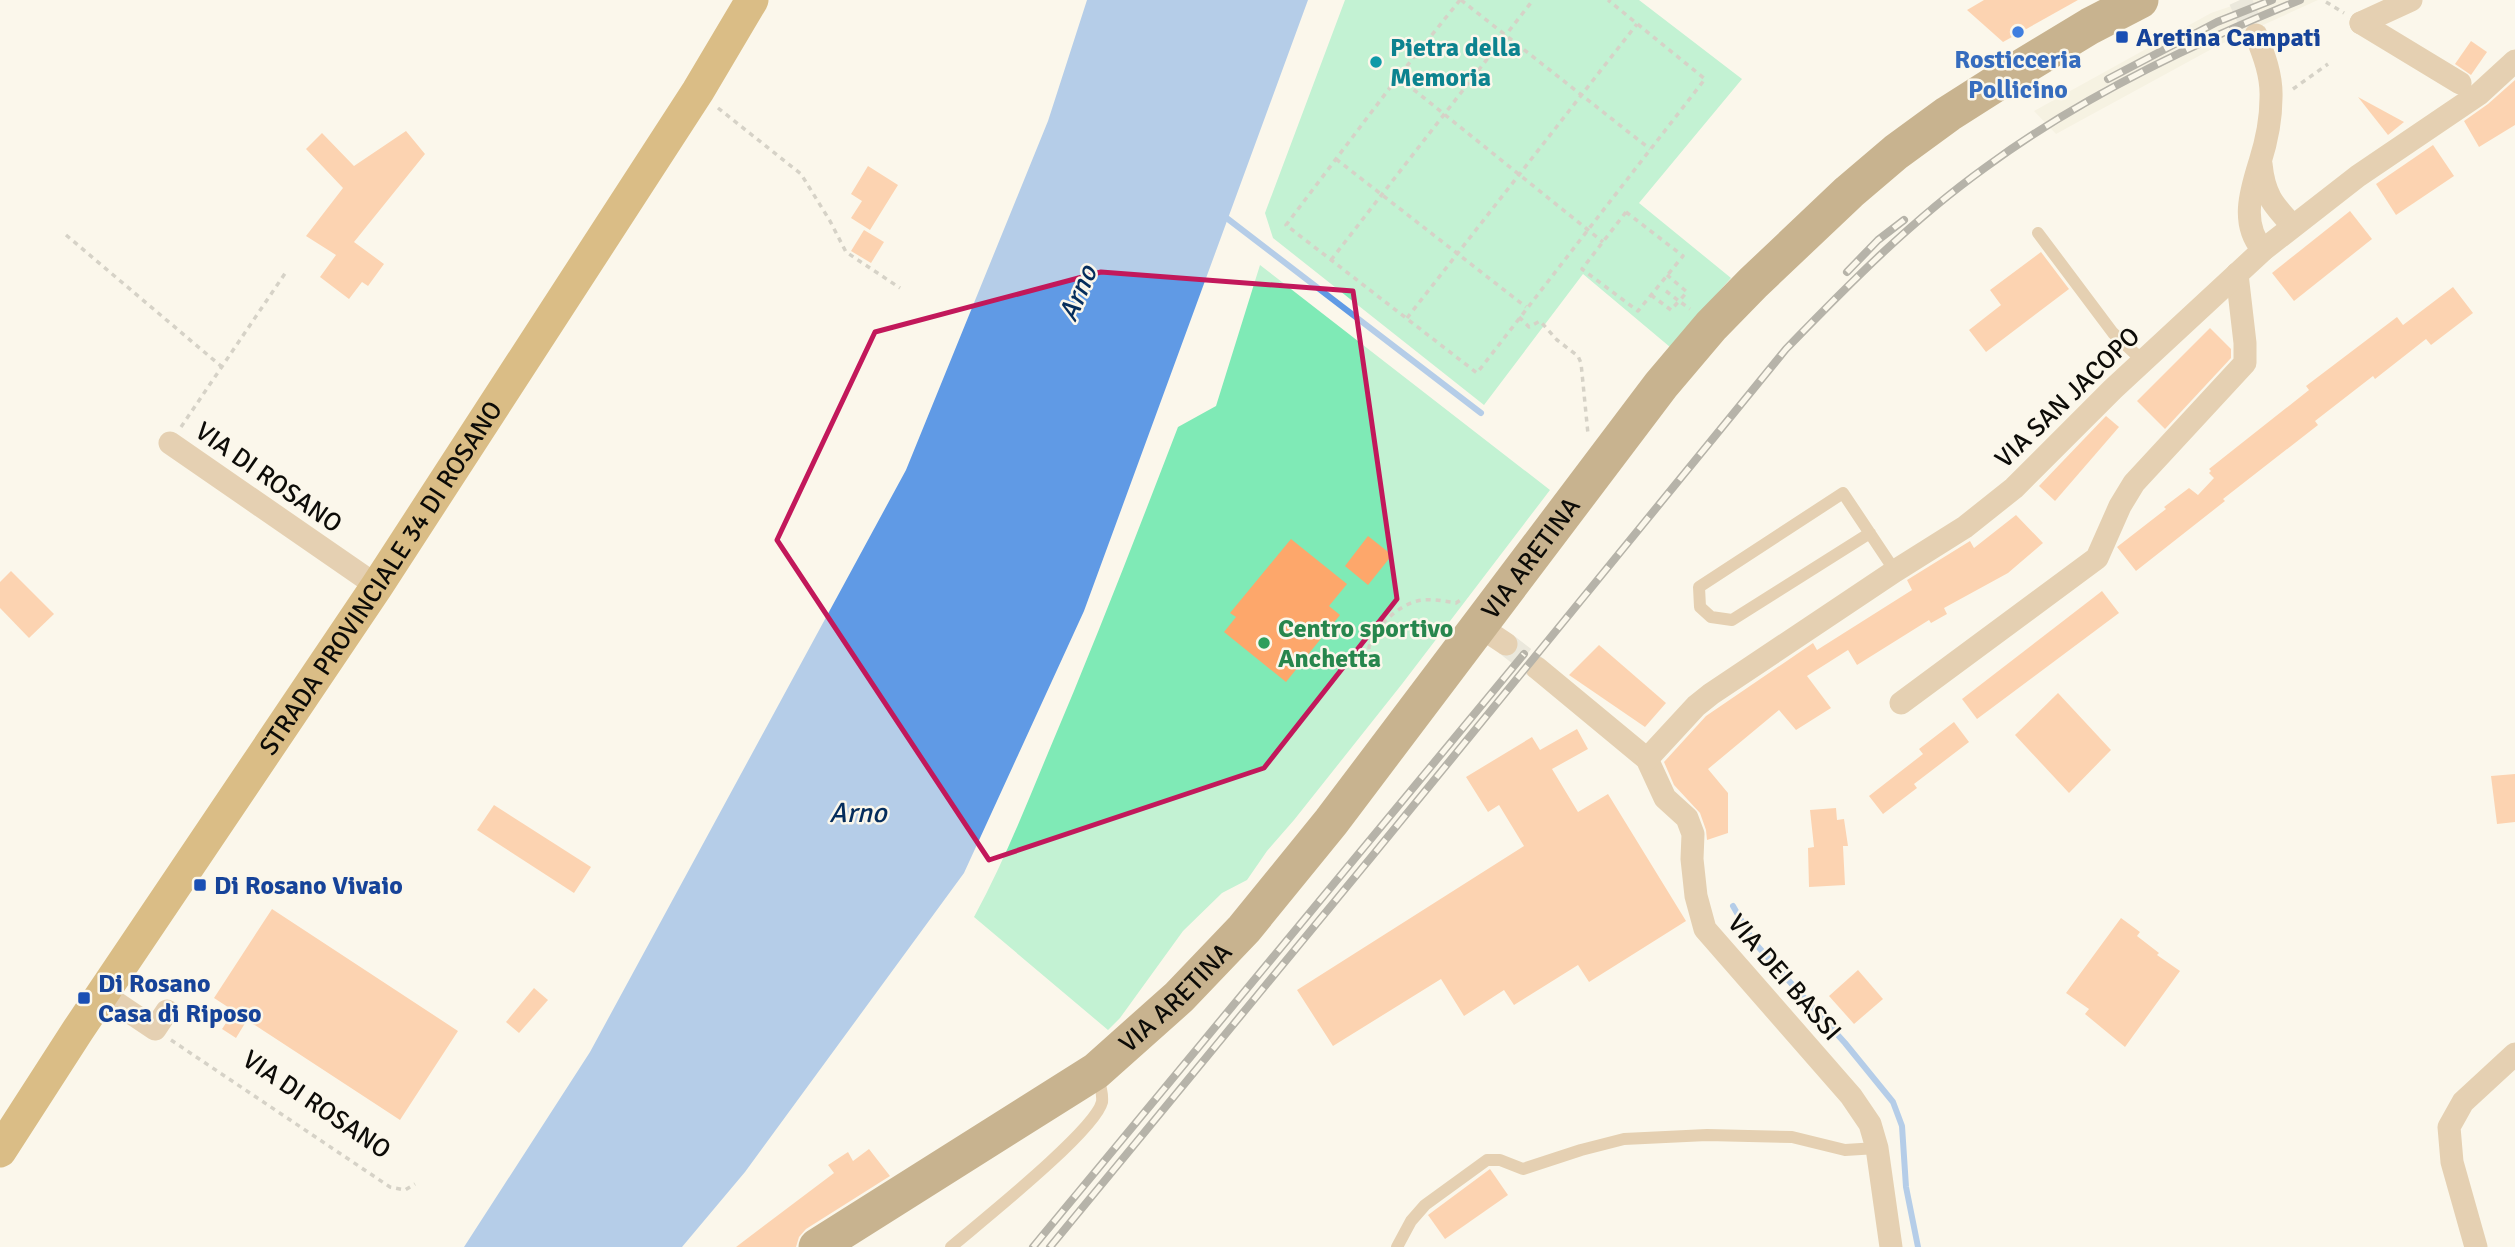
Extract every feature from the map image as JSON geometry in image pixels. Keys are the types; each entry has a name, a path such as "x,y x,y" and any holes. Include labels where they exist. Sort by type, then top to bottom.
{"main road":[{"name":"STRADA PROVINCIALE 34 DI ROSANO","path":"0,1151 377,586 698,91 752,0"},
{"name":"VIA ARETINA","path":"817,1247 1096,1071 1179,997 1244,929 1331,822 1661,385 1702,335 1839,201 1896,152 1948,114 2090,26 2140,0"}],"street":[{"path":"2411,0 2361,23 2460,83"},
{"path":"2256,35 2271,79 2269,118 2251,188 2249,214 2254,236 2263,250"},
{"name":"VIA SAN JACOPO","path":"1647,759 1696,706 1712,694 1965,527 2014,488 2143,361 2263,250 2358,176 2479,94 2515,61"},
{"path":"2260,161 2265,192 2292,226"},
{"path":"1901,703 2097,558 2120,506 2134,483 2245,363 2237,274"},
{"name":"VIA DI ROSANO","path":"170,443 377,586"},
{"name":"VIA DEI BASSI","path":"1537,668 1647,759 1665,798 1688,818 1693,834 1692,859 1696,896 1706,929 1851,1096 1870,1124 1877,1148 1891,1247"},
{"path":"103,995 161,1020"},
{"path":"2476,1247 2452,1162 2449,1127 2463,1102 2515,1054"}],"lane":[{"path":"2038,233 2113,333 2143,361"},
{"path":"1870,533 1732,620 1711,617 1700,607 1699,587 1843,493 1870,533 1895,571"},
{"path":"951,1247 1075,1140 1101,1103 1101,1087 1096,1071"},
{"path":"1397,1247 1411,1221 1425,1205 1487,1160 1500,1160 1523,1169 1624,1139 1707,1135 1792,1137 1845,1150 1877,1148"}],"path":[{"path":"1608,0 1705,79 1477,373 1286,225 1398,76 1461,0 1650,149"},
{"path":"1331,260 1533,0"},
{"path":"1407,318 1637,24"},
{"path":"2269,118 2284,113 2286,94 2328,64"},
{"path":"1398,76 1603,242"},
{"path":"698,91 801,174 846,251 900,288"},
{"path":"1336,159 1527,307"},
{"path":"1626,212 1683,256 1638,311 1582,269 1603,242 1626,212"},
{"path":"66,235 222,367"},
{"name":"VIA DI ROSANO","path":"170,443 286,272"},
{"path":"1666,291 1679,301 1687,292 1667,275"},
{"path":"1651,295 1669,309"},
{"path":"1519,317 1529,327 1540,321 1557,340 1578,356 1583,370 1589,444"},
{"path":"1371,659 1369,646 1384,621 1413,602 1431,599 1457,603 1484,622"},
{"name":"VIA DI ROSANO","path":"161,1020 390,1187 405,1190 415,1184"}],"highlighted area":[{"path":"1101,272 1353,291 1397,599 1264,768 989,860 777,540 875,332"}],"shaded area":[{"path":"2249,0 2318,0 2219,45 2056,134 2034,111 2211,13"}],"green space":[{"path":"1345,0 1639,0 1742,79 1639,203 1731,278 1670,347 1583,274 1484,405 1273,238 1265,213"},
{"name":"Centro sportivo Anchetta","path":"1260,265 1550,490 1402,684 1267,851 1247,880 1222,893 1183,931 1120,1018 1108,1030 974,917 1004,856 1065,712 1178,427 1216,406"}],"water":[{"name":"Arno","path":"1087,0 1308,0 1084,611 964,873 745,1172 682,1247 464,1247 590,1052 906,470 1048,121"}],"building":[{"path":"1984,0 2078,0 2003,42 1967,10"},
{"path":"2471,41 2487,52 2471,75 2455,64"},
{"path":"2515,80 2515,125 2479,147 2464,121"},
{"path":"2358,97 2404,122 2388,135"},
{"path":"406,131 425,154 354,242 384,264 368,286 362,282 349,299 320,277 336,255 306,236 343,188 306,149 322,133 354,166"},
{"path":"2433,145 2454,176 2396,215 2376,184"},
{"path":"868,166 898,185 870,230 851,218 862,201 851,194"},
{"path":"2350,211 2372,239 2294,301 2272,273"},
{"path":"864,230 884,242 871,263 851,251"},
{"path":"2041,252 2069,289 1986,352 1969,330 2001,305 1990,290"},
{"path":"2453,287 2473,313 2431,345 2426,339 2375,379 2373,376 2315,421 2318,425 2136,571 2117,547 2189,488 2198,495 2214,478 2209,469 2309,390 2306,386 2397,317 2403,325"},
{"path":"2210,328 2231,349 2231,358 2165,429 2137,401"},
{"path":"2106,416 2119,427 2055,501 2039,486"},
{"path":"2016,515 2043,543 2008,573 1944,608 1947,614 1931,623 1929,620 1857,665 1848,650 1807,676 1831,708 1796,730 1779,710 1708,769 1728,793 1728,833 1707,840 1700,813 1674,785 1664,762 1706,716 1813,643 1817,650 1912,590 1907,580 1970,541 1974,548"},
{"path":"1368,536 1392,555 1368,585 1345,566"},
{"path":"1291,539 1347,584 1329,606 1340,615 1286,682 1224,632 1236,617 1230,613"},
{"path":"11,571 54,614 29,638 0,608 0,582"},
{"path":"2102,591 2119,613 1977,719 1962,699"},
{"path":"1599,645 1666,703 1645,727 1569,675"},
{"path":"2058,693 2111,750 2069,793 2015,735"},
{"path":"1954,722 1969,742 1914,784 1917,788 1883,814 1869,796 1923,754 1919,749"},
{"path":"1577,729 1588,749 1552,769 1578,812 1608,794 1686,921 1589,982 1578,965 1514,1005 1504,990 1464,1016 1441,979 1333,1046 1297,990 1524,846 1499,805 1488,812 1466,777 1532,737 1540,750"},
{"path":"2515,774 2515,822 2497,824 2491,776"},
{"path":"494,805 591,867 574,893 477,830"},
{"path":"1836,808 1837,820 1844,819 1848,846 1843,846 1845,885 1809,887 1808,848 1814,847 1810,810"},
{"path":"272,909 458,1031 400,1120 247,1020 236,1038 222,1029 234,1011 214,998"},
{"path":"2121,918 2140,932 2137,936 2159,953 2157,955 2180,971 2125,1047 2085,1014 2089,1009 2066,993"},
{"path":"1858,970 1883,999 1854,1024 1829,996"},
{"path":"534,988 548,1000 519,1033 506,1022"},
{"path":"869,1149 890,1176 806,1229 799,1237 796,1247 736,1247 834,1173 828,1165 848,1152 853,1161"},
{"path":"1490,1169 1508,1195 1445,1239 1428,1215"}],"waterway":[{"path":"1224,216 1481,413"},
{"path":"1733,906 1753,941 1845,1043 1893,1102 1902,1126 1906,1187 1918,1247"}],"tunnel":[{"path":"2240,0 2256,35"},
{"path":"1506,644 1537,668"}],"railway":[{"path":"2108,79 2217,22 2272,0"},
{"path":"1050,1247 1786,349 1833,301 1882,253 1959,187 2059,118 2178,54 2300,0"},
{"path":"1847,272 1878,240 1904,220"},
{"path":"1033,1247 1524,654"}],"place":[{"name":"Rosticceria Pollicino","path":"2018,32"},
{"name":"Aretina Campati","path":"2122,37"},
{"name":"Pietra della Memoria","path":"1376,62"},
{"name":"Centro sportivo Anchetta","path":"1264,643"},
{"name":"Di Rosano Vivaio","path":"200,885"},
{"name":"Di Rosano Casa di Riposo","path":"84,998"}]}
